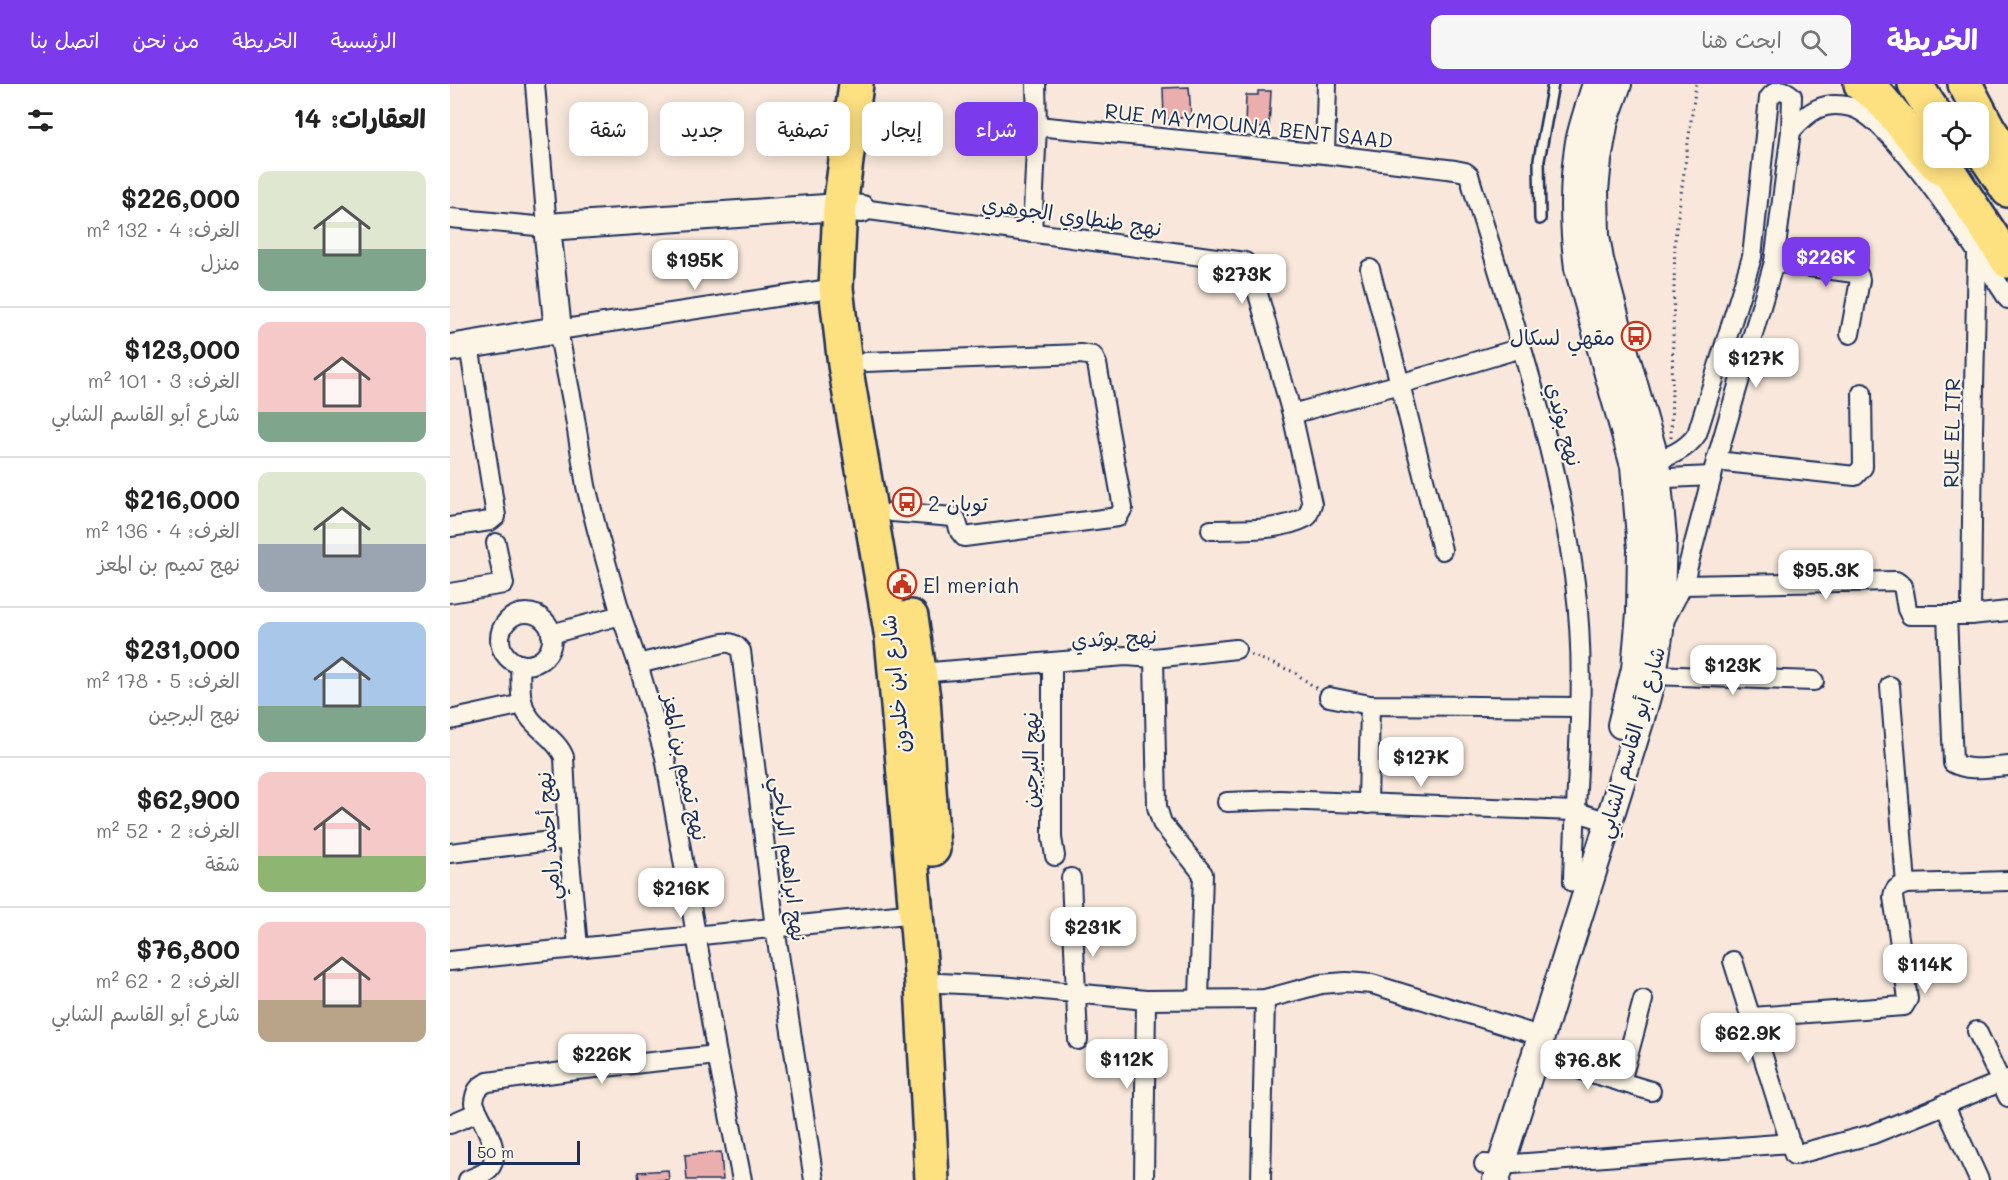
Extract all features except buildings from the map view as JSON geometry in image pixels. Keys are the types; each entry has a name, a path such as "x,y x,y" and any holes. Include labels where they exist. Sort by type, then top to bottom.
{"highway":[{"name":"شارع ابن خلدون","path":"856,84 851,208 860,330 906,589 926,734 940,983 946,1176"},
{"name":"شارع ابن خلدون","path":"876,84 836,288 845,365 891,638 916,913 927,1074 946,1176"},
{"path":"1861,84 1879,97 1923,149"},
{"path":"1892,84 1923,126"},
{"path":"1915,84 1927,102"},
{"path":"1939,84 1951,102"},
{"path":"1960,84 1992,137"},
{"path":"1965,84 1992,137 2008,190"},
{"path":"1951,168 1993,257"},
{"path":"1955,168 2008,228"}],"street":[{"path":"535,84 558,330"},
{"path":"1036,84 1036,102"},
{"path":"1325,154 1327,84"},
{"name":"شارع أبو القاسم الشابي","path":"1490,1172 1527,1032 1624,715 1635,669 1640,613 1641,549 1651,468 1578,268 1575,241 1574,203 1579,142 1596,84"},
{"name":"شارع أبو القاسم الشابي","path":"1490,1172 1535,1056 1592,817 1653,675 1660,630 1663,538 1651,468 1596,236 1594,191 1598,160 1605,120 1618,84"},
{"path":"1651,468 1684,449 1692,443 1697,434 1752,257 1769,98 1774,91 1780,89 1786,91 1792,96 1791,131 1774,262 1714,468 1683,585 1660,630"},
{"path":"1791,131 1808,113 1820,107 1853,108 1869,117 1914,163 1993,257 2008,299"},
{"name":"RUE MAYMOUNA BENT SAAD","path":"1038,126 1325,154 1455,170"},
{"path":"1032,233 1036,156"},
{"name":"نهج بوثدي","path":"1455,170 1466,172 1469,176 1551,455 1575,584 1581,656 1580,707 1592,817"},
{"path":"450,218 547,227 851,208"},
{"name":"نهج طنطاوي الجوهري","path":"851,208 1239,260 1248,264 1292,414"},
{"name":"RUE EL ITR","path":"1971,615 1973,431 1993,257"},
{"path":"1774,262 1854,273 1859,276 1850,334"},
{"path":"1370,269 1442,550"},
{"path":"450,527 490,521 496,516 459,346 836,288"},
{"name":"نهج تميم بن المعز","path":"558,330 586,486 621,615 665,757 695,936 742,1180"},
{"path":"1212,530 1267,528 1300,521 1307,517 1312,504 1292,414 1521,348"},
{"path":"866,362 1081,354 1093,356 1097,364 1123,508 1118,518 964,537 953,517 892,512"},
{"path":"1651,468 1714,468 1855,476 1863,467 1862,393"},
{"path":"496,543 511,617"},
{"path":"1683,585 1896,581 1903,586 1910,615 1971,615 2008,611"},
{"path":"450,593 504,584"},
{"path":"521,613 540,617 547,624 551,634 551,644 547,653 540,660 531,664 520,664 511,660 504,653 500,644 500,633 504,624 511,617 521,613"},
{"path":"551,634 621,615"},
{"path":"1947,615 1953,763 1967,768 2008,766"},
{"name":"نهج ابراهيم الرياحي","path":"638,664 723,643 737,645 741,651 775,928 814,1180"},
{"name":"نهج بوثدي","path":"919,673 1126,657 1154,658 1236,649"},
{"path":"1154,658 1157,807 1162,823 1203,874 1199,998"},
{"name":"نهج البرجين","path":"1052,663 1052,838 1055,856"},
{"path":"450,720 523,704 520,664"},
{"path":"1653,675 1814,681"},
{"path":"1890,687 1906,884"},
{"path":"1329,697 1370,705 1580,707"},
{"name":"نهج أحمد رامي","path":"523,704 529,716 559,747 564,757 568,839 578,948"},
{"path":"1368,804 1370,705"},
{"path":"1227,802 1280,800 1592,817"},
{"path":"450,853 568,839"},
{"path":"1071,878 1078,1040"},
{"path":"1752,1017 1904,1006 1908,999 1893,897 1897,887 1906,884 2007,886"},
{"path":"450,961 916,913"},
{"path":"1733,961 1794,1155 1873,1134 1944,1104 2005,1086 1977,1031"},
{"path":"940,983 1146,1000 1265,999 1321,984 1346,982 1372,984 1527,1032"},
{"path":"1261,1180 1265,999"},
{"path":"1144,1180 1146,1000"},
{"path":"1621,1082 1643,1000"},
{"path":"468,1180 487,1171 495,1153 474,1103 477,1089 488,1082 577,1070 717,1056"},
{"path":"1535,1056 1651,1091"},
{"path":"1944,1104 1979,1180"},
{"path":"450,1124 478,1112"},
{"path":"1490,1172 1791,1143"}],"lane":[{"path":"1540,219 1539,160 1553,84"}],"path":[{"path":"1651,468 1675,238 1696,84"},
{"path":"1236,649 1294,672 1329,697"}],"place":[{"name":"مقهي لسكال","path":"1636,336"},
{"name":"توبان 2","path":"907,502"},
{"name":"El meriah","path":"902,584"}]}
